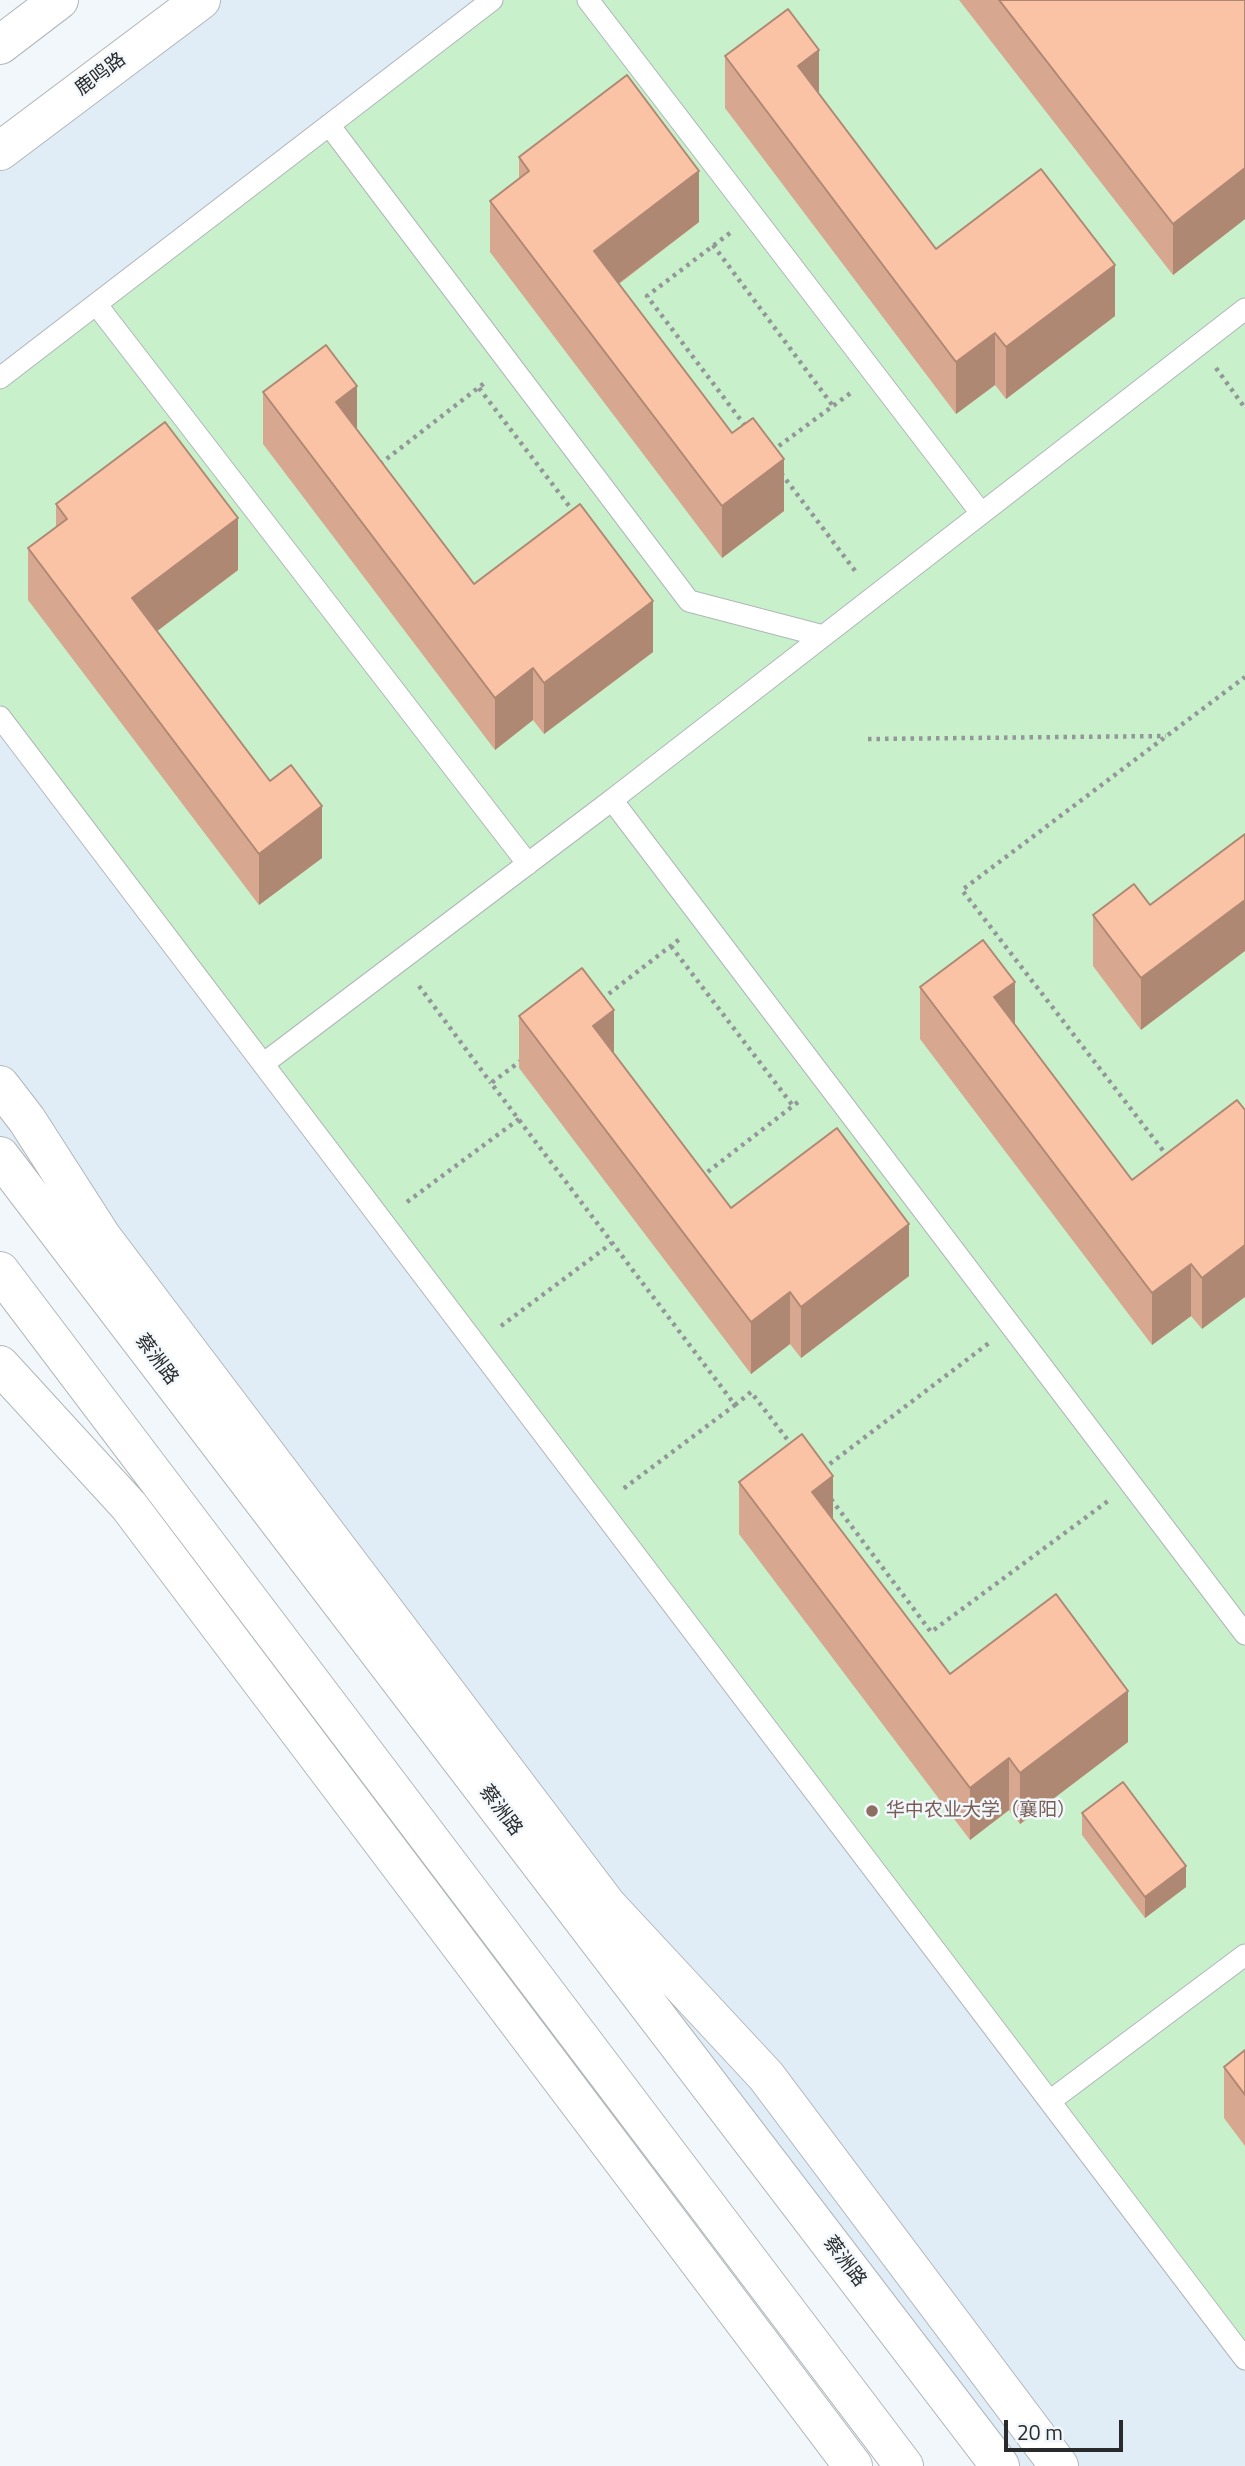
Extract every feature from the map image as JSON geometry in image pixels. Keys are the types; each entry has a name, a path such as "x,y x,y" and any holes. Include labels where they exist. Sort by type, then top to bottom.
{"main road":[{"path":"0,45 59,0"},
{"name":"鹿鸣路","path":"0,151 201,0"},
{"path":"0,1085 27,1120 102,1237 607,1905 766,2076 1059,2466"},
{"name":"蔡洲路","path":"0,1156 1000,2466"},
{"path":"0,1271 904,2466"},
{"path":"0,1365 129,1506 853,2466"}],"lane":[{"path":"0,378 492,0"},
{"path":"588,0 981,513"},
{"path":"329,125 689,601 823,636"},
{"path":"96,304 528,864"},
{"path":"263,1064 612,800 1245,309"},
{"path":"0,717 1245,2359"},
{"path":"612,800 1245,1634"},
{"path":"1050,2101 1245,1955"}],"path":[{"path":"751,433 647,296 753,215"},
{"path":"713,245 833,406"},
{"path":"1198,345 1245,408"},
{"path":"379,464 510,364"},
{"path":"767,455 875,374"},
{"path":"479,388 585,526 615,503"},
{"path":"775,466 874,596"},
{"path":"1174,1165 962,890 1245,677"},
{"path":"867,739 1166,736"},
{"path":"597,1003 704,921"},
{"path":"671,946 793,1106"},
{"path":"400,961 735,1405"},
{"path":"491,1083 523,1059"},
{"path":"691,1185 825,1081"},
{"path":"382,1221 519,1119"},
{"path":"476,1345 612,1243"},
{"path":"814,1475 1011,1326"},
{"path":"599,1507 751,1392 798,1455"},
{"path":"830,1498 931,1632 1131,1484"}],"shaded area":[{"name":"华中农业大学（襄阳）","path":"201,0 1245,0 1245,2466 1000,2466 0,1156 0,151"}],"green space":[{"name":"华中农业大学（襄阳）","path":"492,0 1245,0 1245,2359 0,717 0,378"}],"building":[{"path":"999,0 1245,0 1245,168 1173,224"},
{"path":"788,9 819,50 798,66 936,249 1041,169 1115,265 1006,347 995,333 956,362 725,56"},
{"path":"627,75 699,171 594,251 732,433 753,418 784,459 722,506 490,201 529,171 519,157"},
{"path":"326,345 357,386 336,402 474,584 580,504 653,601 544,683 533,668 495,698 263,392"},
{"path":"165,422 238,518 132,598 270,781 291,765 322,806 259,854 28,548 67,519 56,504"},
{"path":"1245,834 1245,900 1141,978 1093,915 1134,884 1150,905"},
{"path":"983,940 1015,982 994,997 1132,1180 1237,1100 1245,1110 1245,1245 1202,1278 1191,1264 1152,1293 920,987"},
{"path":"582,968 614,1010 593,1026 731,1208 837,1128 909,1224 801,1307 790,1292 751,1322 519,1016"},
{"path":"802,1434 833,1476 812,1492 950,1674 1056,1594 1128,1691 1020,1773 1009,1758 970,1788 739,1482"},
{"path":"1123,1782 1186,1866 1145,1897 1082,1813"},
{"path":"1245,2050 1245,2095 1224,2067"}],"place":[{"name":"华中农业大学（襄阳）","path":"872,1811"}]}
